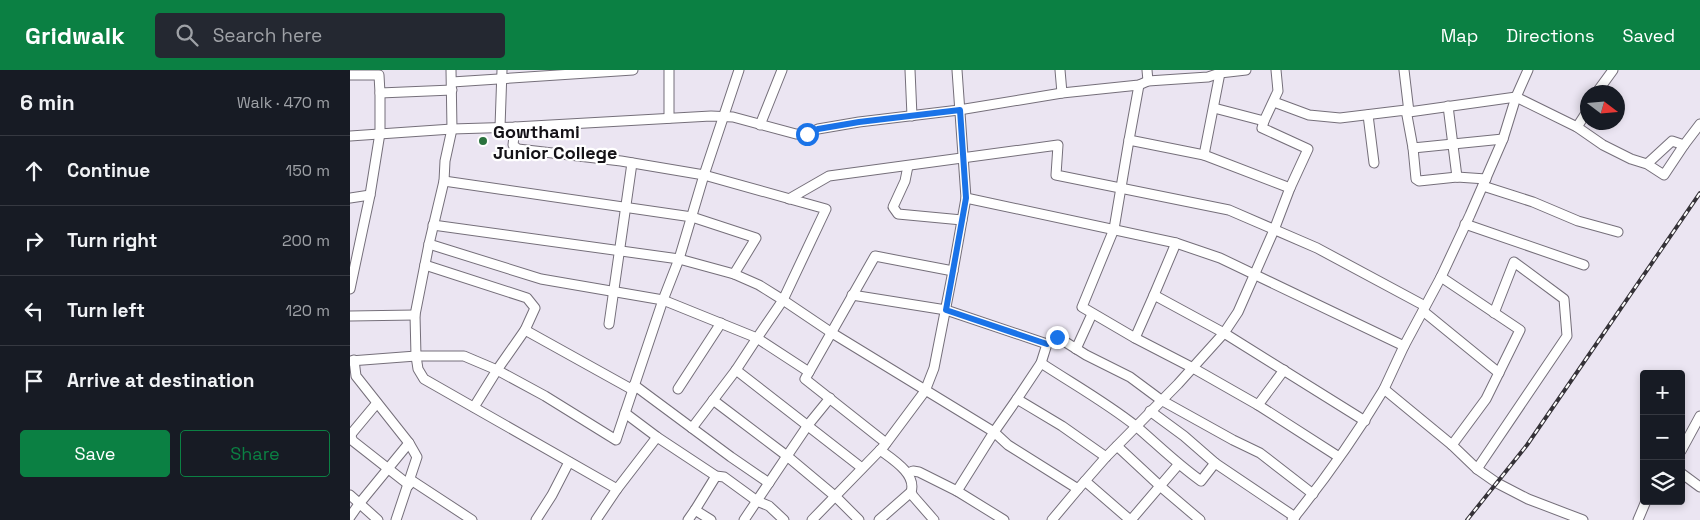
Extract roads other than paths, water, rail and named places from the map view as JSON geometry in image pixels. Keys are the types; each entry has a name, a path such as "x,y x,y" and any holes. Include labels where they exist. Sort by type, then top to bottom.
{"street":[{"path":"452,70 452,129 445,161 444,181 429,244 416,315 416,356 418,369 424,379 616,489"},
{"path":"380,93 452,86 502,74 633,70"},
{"path":"669,70 669,118"},
{"path":"396,520 410,483 417,457 409,443 356,376 352,360 416,356 464,356 497,370 545,396 616,440 663,300 679,259 704,175 739,70"},
{"path":"760,124 782,70"},
{"path":"910,70 912,116"},
{"path":"812,520 883,447 925,391 934,368 966,198 957,70"},
{"path":"1060,70 1062,93"},
{"path":"1147,70 1148,81"},
{"path":"350,136 452,129 724,116 796,134 807,134 826,127 859,122 960,110 1062,93 1139,85 1148,81 1208,77 1220,73 1246,70"},
{"path":"1052,520 1106,457 1193,368 1224,333 1238,312 1308,149 1262,128 1278,91 1276,70"},
{"path":"1404,70 1409,112 1516,97 1577,127 1603,145 1624,156 1648,164 1664,175 1700,124"},
{"path":"1150,411 1184,436 1215,463 1294,519 1365,421 1384,389 1404,346 1441,277 1484,182 1503,139 1516,97 1528,70"},
{"path":"1602,85 1613,70"},
{"path":"350,75 379,72 380,93 380,134 370,195 354,256 350,289"},
{"path":"1204,155 1220,73"},
{"path":"500,127 502,74"},
{"path":"1139,85 1114,229 1082,307 1258,405 1339,457"},
{"path":"1274,102 1309,115 1324,118 1340,118 1406,110 1416,179 1419,181 1457,177 1484,182 1578,221 1618,232"},
{"path":"1448,106 1457,177"},
{"path":"1214,108 1264,121"},
{"path":"1368,115 1374,163"},
{"path":"1577,127 1580,122"},
{"path":"515,127 513,145 518,149 632,162 704,175 826,209 783,300 736,370 692,428"},
{"path":"1413,148 1503,139"},
{"path":"1129,140 1204,155 1290,188"},
{"path":"1648,164 1672,141 1684,145"},
{"path":"789,199 828,176 1058,145 1056,175 1229,210 1317,248 1424,308 1499,373"},
{"path":"609,324 632,162"},
{"path":"908,166 906,181 893,207 898,214 962,220"},
{"path":"444,181 692,217 756,238 734,274"},
{"path":"350,198 370,195"},
{"path":"966,198 1176,243 1220,258 1404,346"},
{"path":"1465,224 1584,265"},
{"path":"433,225 679,259 734,274 759,285 832,333 994,432 1008,445 1078,489"},
{"path":"1135,338 1176,243"},
{"path":"429,244 541,279 663,300 757,338 809,372"},
{"path":"879,520 911,492 910,472 830,398 805,379 875,256 953,271"},
{"path":"1477,469 1567,336 1564,299 1514,262 1494,313"},
{"path":"425,265 527,298 535,308 525,330 474,407"},
{"path":"1441,277 1520,330 1486,399 1452,446"},
{"path":"852,295 946,310 1047,344"},
{"path":"1154,295 1224,333 1365,421"},
{"path":"1076,349 1092,314"},
{"path":"350,316 416,315"},
{"path":"678,389 721,323"},
{"path":"525,330 634,388 769,483"},
{"path":"957,491 994,432 1041,364 1047,344 1057,337 1130,377 1161,400 1260,453 1313,494"},
{"path":"1041,364 1109,407 1136,427 1178,465 1202,482 1215,463"},
{"path":"736,370 862,468"},
{"path":"1258,405 1284,370"},
{"path":"1384,389 1477,469 1497,483 1528,499 1584,520"},
{"path":"744,520 808,426 830,398"},
{"path":"713,400 787,456 836,497 859,520"},
{"path":"1017,400 1062,426 1106,457"},
{"path":"377,403 352,433 353,441 410,483 472,520"},
{"path":"625,413 657,437 716,476 724,477 757,501 769,506 784,520"},
{"path":"1685,444 1700,416"},
{"path":"596,520 616,489 657,437"},
{"path":"350,518 359,504 409,443"},
{"path":"1117,446 1200,520"},
{"path":"536,520 570,462"},
{"path":"1085,481 1131,520 1178,465"},
{"path":"910,472 919,472 957,491 1004,520"},
{"path":"688,520 716,476"},
{"path":"1685,476 1700,486"},
{"path":"911,492 934,520"},
{"path":"350,495 378,520"},
{"path":"1638,520 1644,505"},
{"path":"696,510 711,520"}],"railway":[{"path":"1467,520 1527,445 1700,193"}],"place":[{"name":"Gowthami Junior College","path":"483,141"}]}
